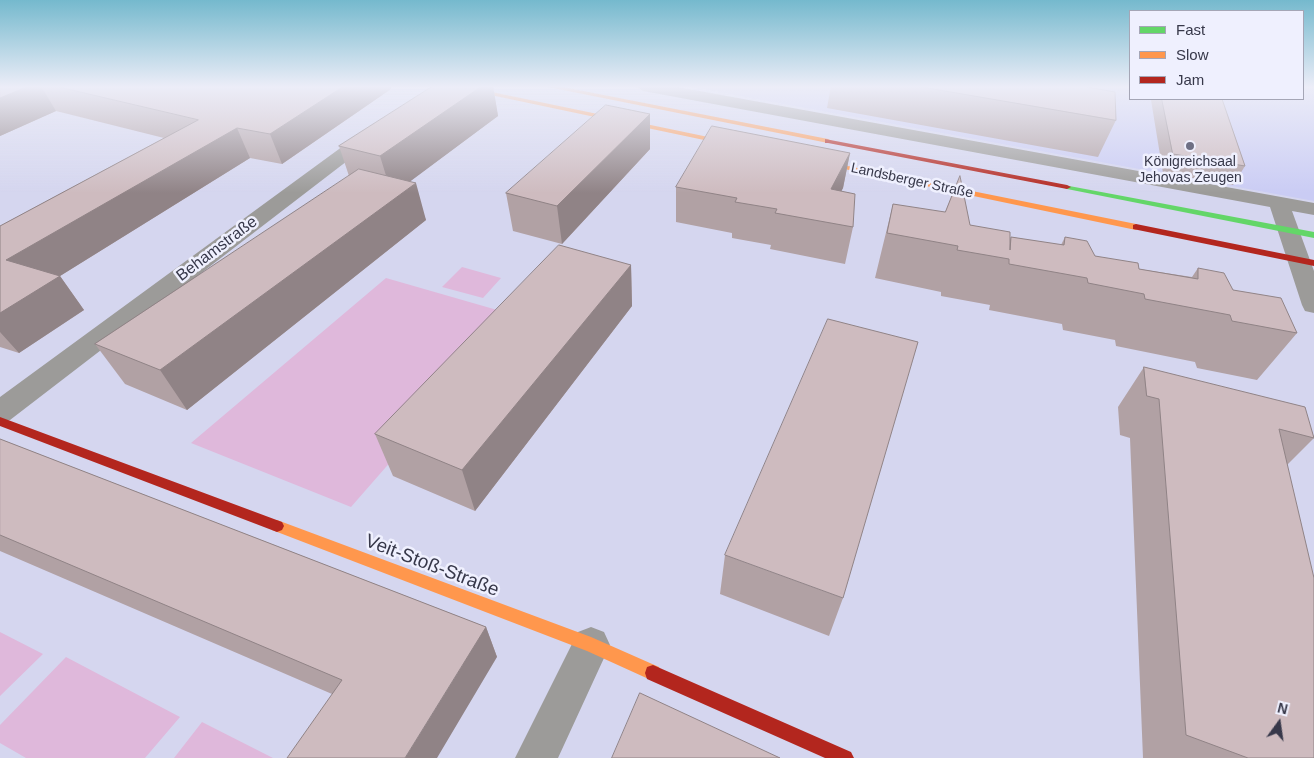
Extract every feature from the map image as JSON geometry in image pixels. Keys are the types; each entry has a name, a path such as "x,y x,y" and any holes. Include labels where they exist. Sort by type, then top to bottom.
{"street":[{"name":"Behamstraße","path":"0,412 387,121"},
{"path":"624,121 754,148"},
{"name":"Landsberger Straße","path":"728,121 1314,235"},
{"path":"835,121 1314,209"},
{"name":"Landsberger Straße","path":"801,158 1306,261"},
{"path":"1279,203 1288,230 1306,261 1314,305"},
{"name":"Veit-Stoß-Straße","path":"0,421 591,645 845,758"},
{"path":"536,758 591,645"}],"shaded area":[{"path":"878,121 1314,121 1314,201"},
{"path":"462,267 501,278 483,298 442,287"},
{"path":"386,278 518,316 351,507 191,443"},
{"path":"0,632 43,654 0,696"},
{"path":"66,657 180,717 145,758 26,758 0,743 0,725"},
{"path":"202,722 273,758 174,758"}],"building":[{"path":"195,121 289,121 270,134 237,128 6,260 60,276 0,313 0,226"},
{"path":"378,121 430,121 380,156 339,146"},
{"path":"587,121 643,121 557,206 506,193"},
{"path":"1166,121 1230,121 1245,166 1173,154"},
{"path":"712,126 850,153 831,189 855,194 853,227 775,213 777,209 735,202 737,198 676,187"},
{"path":"359,169 416,183 160,370 95,344"},
{"path":"960,176 970,225 1010,232 1010,250 1011,237 1064,245 1065,237 1087,241 1095,256 1138,263 1139,269 1198,279 1198,268 1224,273 1233,290 1281,298 1297,333 1232,321 1230,315 1145,299 1144,294 1088,283 1087,278 1009,264 1009,259 957,250 958,246 887,233 893,204 945,212"},
{"path":"559,245 631,265 462,470 375,434"},
{"path":"828,319 918,342 843,598 725,555"},
{"path":"1144,367 1305,407 1314,438 1279,429 1314,578 1314,758 1248,758 1186,735 1159,399 1147,396"},
{"path":"0,439 486,627 405,758 287,758 342,680 0,535"},
{"path":"640,693 780,758 612,758"}],"traffic: fast":[{"path":"1067,187 1314,235"}],"traffic: slow":[{"path":"623,121 742,146"},
{"path":"727,121 828,141"},
{"path":"811,160 1136,227"},
{"path":"277,526 591,645 653,673"}],"traffic: jam":[{"path":"828,141 1067,187"},
{"path":"1136,227 1314,263"},
{"path":"0,421 277,526"},
{"path":"653,673 845,758"}],"place":[{"name":"Königreichsaal Jehovas Zeugen","path":"1190,146"}]}
